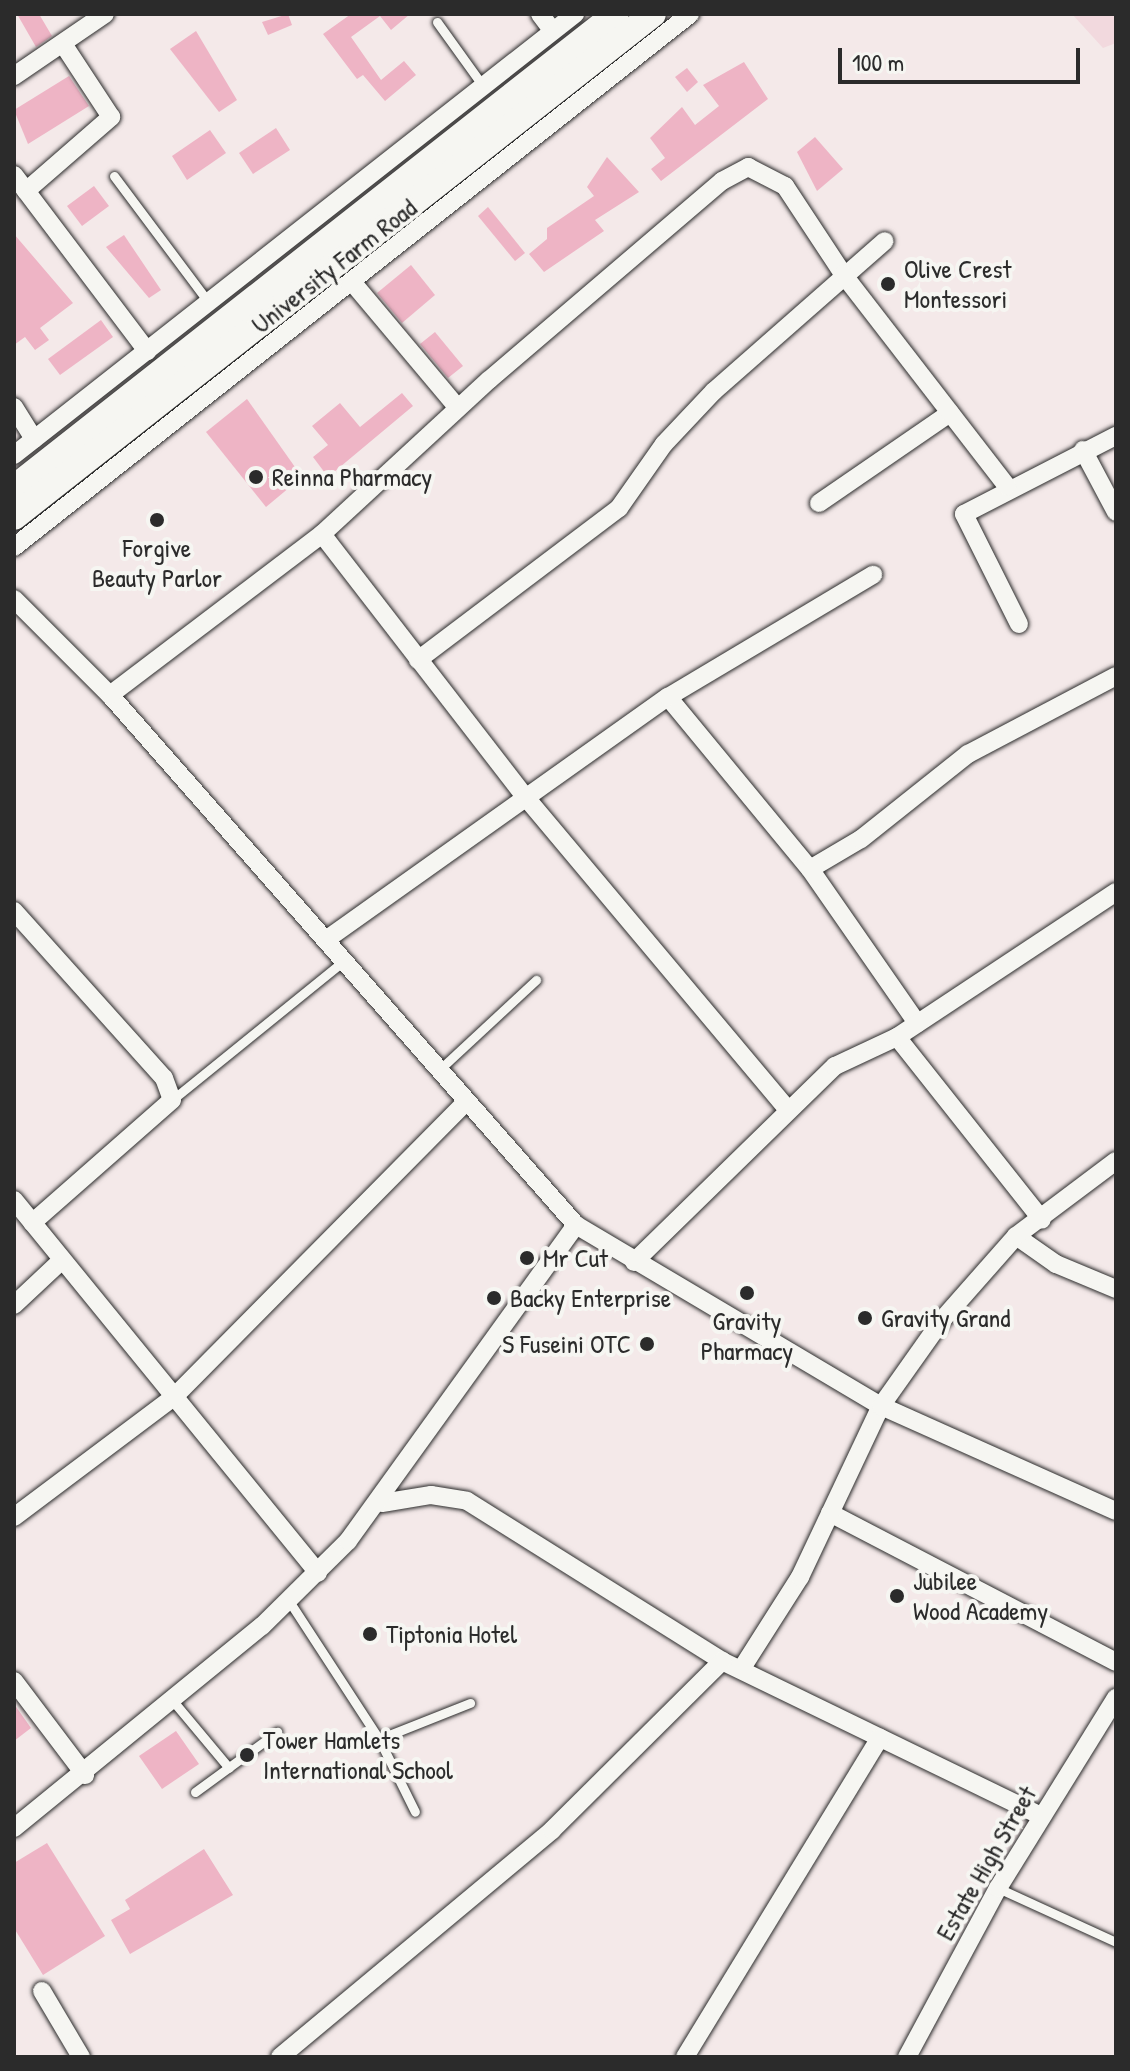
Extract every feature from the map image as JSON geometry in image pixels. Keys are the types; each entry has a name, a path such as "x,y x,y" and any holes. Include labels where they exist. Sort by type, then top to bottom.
{"street":[{"path":"14,76 105,14"},
{"path":"540,14 553,31"},
{"path":"14,455 575,14"},
{"name":"University Farm Road","path":"14,488 616,14"},
{"name":"University Farm Road","path":"14,517 653,14"},
{"path":"14,547 353,283 690,14"},
{"path":"26,191 111,117 63,44"},
{"path":"110,695 322,534 458,408 722,181 748,167 785,186 843,274 1007,486"},
{"path":"14,175 147,351"},
{"path":"418,660 619,508 664,444 714,391 843,274 885,241"},
{"path":"353,283 458,408"},
{"path":"14,407 34,439"},
{"path":"819,503 950,413"},
{"path":"1019,624 964,524 973,504 1116,436"},
{"path":"1083,450 1116,512"},
{"path":"322,534 523,794 787,1109"},
{"path":"327,939 523,794 668,697 873,575"},
{"path":"14,599 110,695 327,939 435,1073 576,1225 881,1406 1116,1511"},
{"path":"810,869 861,839 968,754 1116,676"},
{"path":"668,697 810,869 917,1023"},
{"path":"634,1262 787,1109 835,1066 897,1037 1116,892"},
{"path":"14,911 164,1078 172,1100 32,1223"},
{"path":"897,1037 1042,1220"},
{"path":"14,1517 174,1397 465,1103"},
{"path":"742,1668 800,1577 881,1406 942,1320 1016,1236 1042,1220 1116,1161"},
{"path":"14,1200 318,1573"},
{"path":"14,1828 85,1775 318,1573 382,1503 576,1225"},
{"path":"1016,1236 1116,1289"},
{"path":"14,1305 62,1260"},
{"path":"382,1503 431,1495 467,1501 722,1661 742,1668 1041,1816"},
{"path":"830,1513 1116,1662"},
{"path":"280,2057 552,1830 722,1661"},
{"path":"14,1681 85,1775"},
{"name":"Estate High Street","path":"907,2057 998,1888 1116,1698"},
{"path":"685,2057 880,1738"},
{"path":"42,1991 81,2057"}],"lane":[{"path":"437,22 483,86"},
{"path":"114,176 209,303"},
{"path":"172,1100 345,960"},
{"path":"435,1073 536,980"},
{"path":"289,1601 379,1739 415,1812"},
{"path":"173,1701 229,1768"},
{"path":"379,1739 470,1703"},
{"path":"195,1792 277,1732"},
{"path":"998,1888 1116,1942"}],"shaded area":[{"path":"1072,14 1116,14 1116,43 1103,48"}],"building":[{"path":"17,14 39,14 52,36 36,47"},
{"path":"288,14 292,25 268,35 262,22"},
{"path":"351,14 410,14 391,30 380,16 351,37 381,80 404,61 416,75 385,101 363,75 357,79 323,34"},
{"path":"196,31 237,100 219,112 170,49"},
{"path":"744,62 768,99 661,181 651,169 665,158 650,138 682,107 695,125 719,106 703,85"},
{"path":"687,68 698,82 687,92 675,77"},
{"path":"69,76 89,106 28,144 14,110"},
{"path":"276,128 290,150 253,174 239,153"},
{"path":"210,130 226,153 187,180 172,156"},
{"path":"815,137 843,169 817,191 797,152"},
{"path":"607,157 639,192 595,220 604,231 544,272 529,254 547,239 547,228 594,196 587,187"},
{"path":"94,186 109,206 82,226 67,206"},
{"path":"488,207 525,253 515,261 478,216"},
{"path":"14,234 73,303 40,328 49,340 35,350 25,337 14,345"},
{"path":"124,235 161,290 149,298 106,247"},
{"path":"411,265 435,295 402,323 377,293"},
{"path":"101,320 113,337 60,375 48,359"},
{"path":"435,332 463,366 448,378 420,344"},
{"path":"402,393 413,406 328,477 313,457 328,445 312,426 340,403 360,427"},
{"path":"247,399 302,477 266,507 206,432"},
{"path":"14,1704 31,1728 14,1741"},
{"path":"176,1731 199,1764 162,1789 139,1756"},
{"path":"47,1843 105,1936 43,1975 14,1928 14,1863"},
{"path":"204,1849 233,1895 130,1954 111,1920 130,1909 125,1900"}],"place":[{"name":"Olive Crest Montessori","path":"888,284"},
{"name":"Reinna Pharmacy","path":"256,477"},
{"name":"Forgive Beauty Parlor","path":"157,520"},
{"name":"Mr Cut","path":"527,1258"},
{"name":"Gravity Pharmacy","path":"747,1293"},
{"name":"Backy Enterprise","path":"494,1298"},
{"name":"Gravity Grand","path":"865,1318"},
{"name":"S Fuseini OTC","path":"647,1344"},
{"name":"Jubilee Wood Academy","path":"897,1596"},
{"name":"Tiptonia Hotel","path":"370,1634"},
{"name":"Tower Hamlets International School","path":"247,1755"}]}
